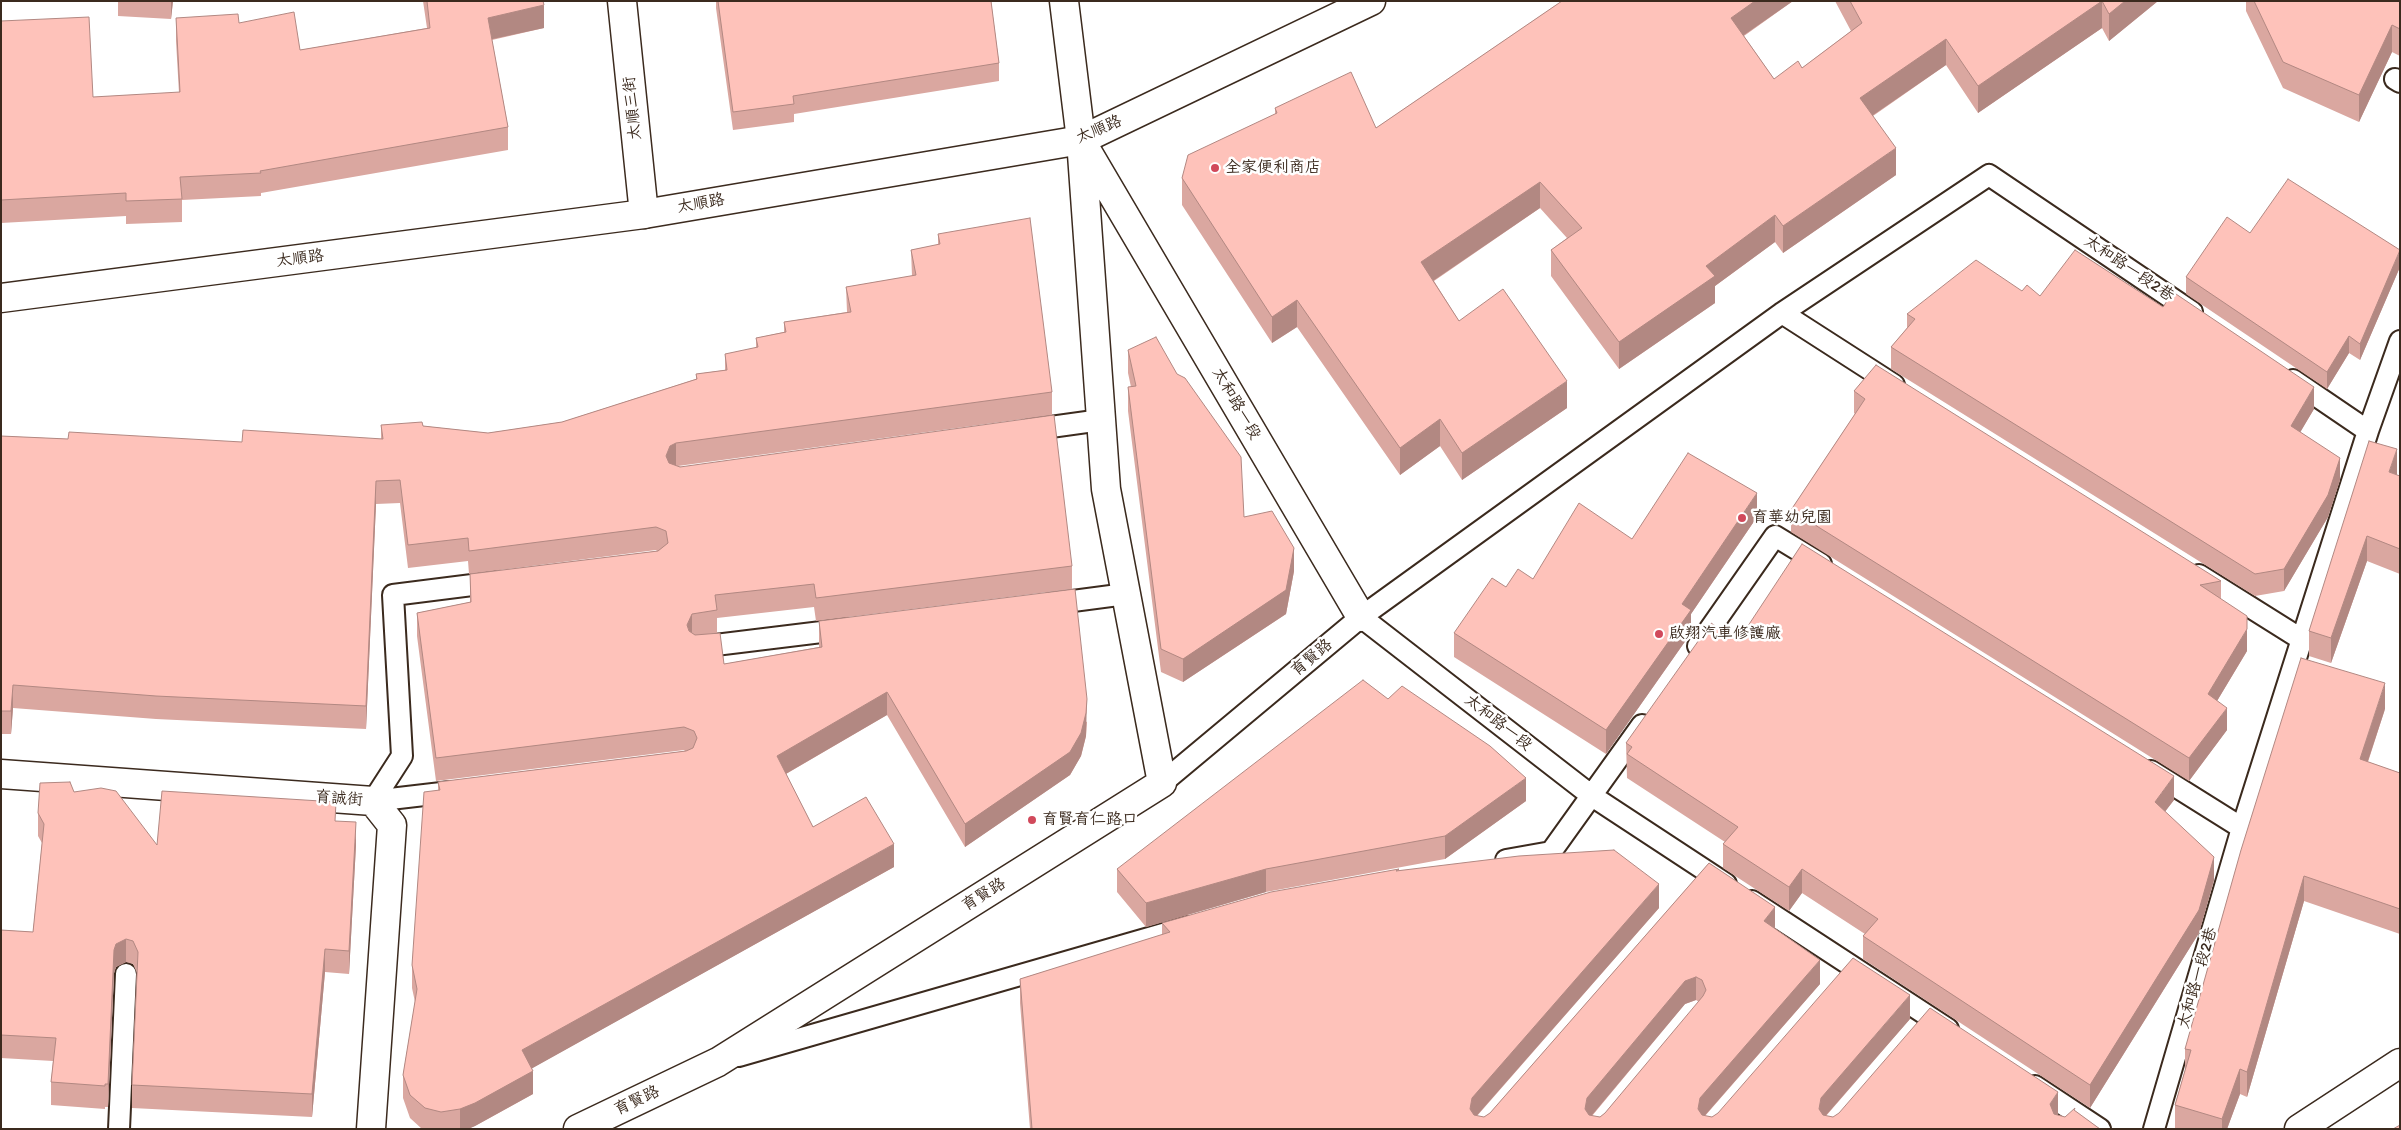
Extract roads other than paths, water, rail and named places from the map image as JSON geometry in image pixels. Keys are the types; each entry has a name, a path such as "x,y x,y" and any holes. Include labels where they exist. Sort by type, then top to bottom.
{"street":[{"name":"太順三街","path":"622,1 644,214"},
{"name":"太和路一段","path":"1064,1 1081,140 1106,490 1162,783"},
{"name":"太順路","path":"1,298 644,214 1081,140 1371,1"},
{"name":"太和路一段","path":"1081,140 1362,617"},
{"name":"育誠街","path":"1,774 373,801 392,825 370,1129"},
{"name":"育賢路","path":"578,1129 718,1062 1162,783"},
{"path":"2300,1129 2400,1063"}],"lane":[{"name":"育賢路","path":"1162,783 1362,617 1782,313 1989,174"},
{"name":"太和路一段2巷","path":"1989,174 2211,325"},
{"path":"1782,313 1908,394"},
{"name":"太和路一段2巷","path":"2154,1129 2242,828 2301,639 2368,431 2400,342"},
{"path":"2277,370 2368,431"},
{"path":"1013,432 1101,420"},
{"path":"1690,658 1776,536 1834,573"},
{"path":"2184,566 2301,639"},
{"path":"373,801 402,756 393,595 510,580"},
{"path":"1029,606 1126,594"},
{"name":"太和路一段","path":"1362,617 1701,879 1845,974 1928,1016 1961,1038"},
{"path":"699,647 864,627"},
{"path":"1482,864 1551,852 1655,707"},
{"path":"2134,760 2242,828"},
{"path":"373,801 470,789"},
{"path":"718,1062 1202,923"},
{"path":"119,1129 126,974"},
{"path":"1915,1031 1928,1016"},
{"path":"2019,1076 2100,1129"},
{"path":"2062,1129 2076,1113"}],"place":[{"name":"全家便利商店","path":"1215,168"},
{"name":"育華幼兒園","path":"1742,518"},
{"name":"啟翔汽車修護廠","path":"1659,634"},
{"name":"育賢育仁路口","path":"1032,820"}]}
